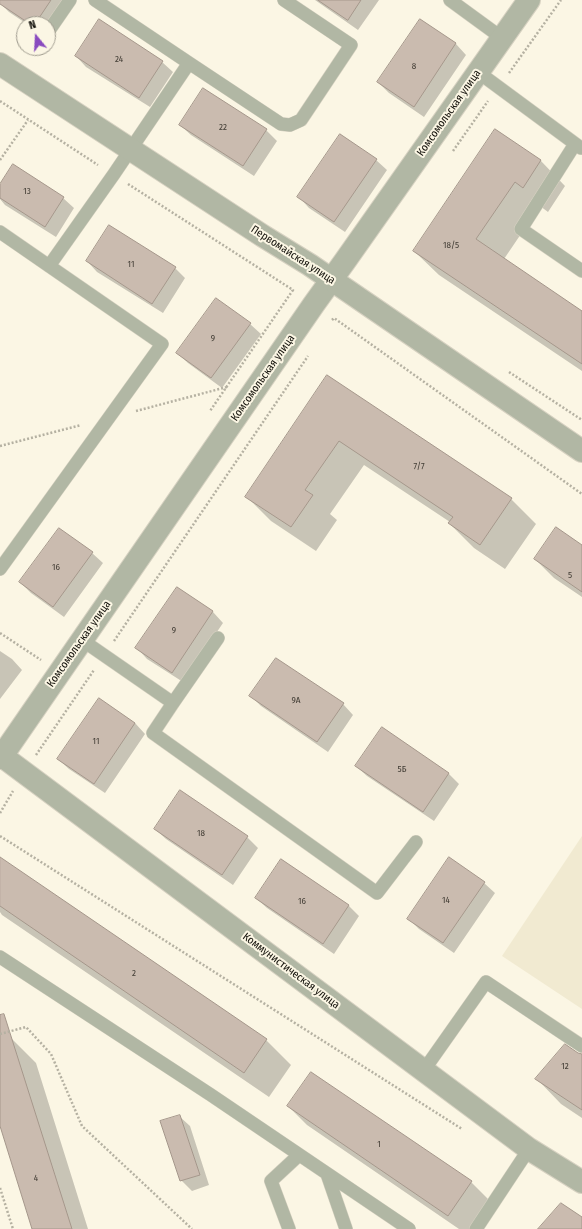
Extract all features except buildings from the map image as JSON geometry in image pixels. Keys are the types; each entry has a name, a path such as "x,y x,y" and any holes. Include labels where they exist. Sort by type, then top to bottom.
{"street":[{"name":"Комсомольская улица","path":"1,756 331,280 529,0"},
{"name":"Первомайская улица","path":"0,64 331,280 582,451"},
{"name":"Коммунистическая улица","path":"1,756 529,1148 582,1182"}],"lane":[{"path":"56,20 70,0"},
{"path":"95,0 281,124 290,125 301,120 351,45 284,0"},
{"path":"450,0 502,38"},
{"path":"49,266 131,150 189,63"},
{"path":"478,72 579,146 521,229 582,270"},
{"path":"0,232 162,344 0,569"},
{"path":"218,638 153,733 377,893 416,842"},
{"path":"82,640 173,703"},
{"path":"0,957 211,1095 409,1229"},
{"path":"424,1070 486,982 582,1046"},
{"path":"480,1227 529,1148"},
{"path":"289,1229 271,1181 299,1155"},
{"path":"327,1174 346,1229"}],"path":[{"path":"452,152 561,0"},
{"path":"0,101 293,290"},
{"path":"0,160 28,120"},
{"path":"330,324 334,318 582,494"},
{"path":"35,757 312,350"},
{"path":"0,633 41,660"},
{"path":"0,836 465,1131"},
{"path":"0,1034 26,1026 51,1054 82,1126 192,1229"},
{"path":"0,1188 13,1229"}],"shaded area":[{"path":"582,836 582,1009 502,956"}]}
